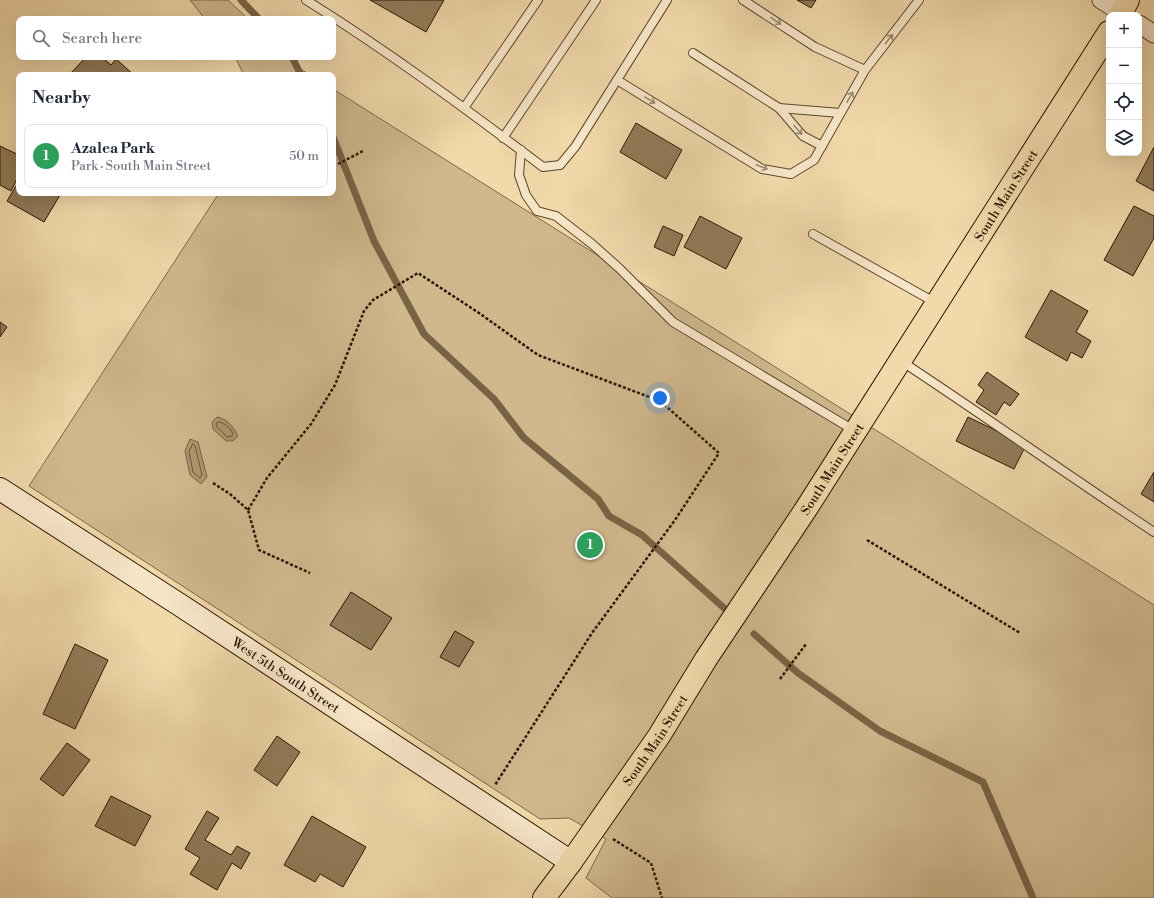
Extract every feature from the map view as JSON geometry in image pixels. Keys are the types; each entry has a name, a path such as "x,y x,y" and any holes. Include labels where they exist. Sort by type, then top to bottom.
{"main road":[{"name":"South Main Street","path":"544,898 571,862 658,736 706,659 806,509 1106,37"}],"street":[{"path":"1101,0 1125,12"},
{"path":"1142,25 1154,34"},
{"name":"West 5th South Street","path":"0,489 180,605 571,862"}],"lane":[{"path":"306,0 331,16"},
{"path":"464,108 538,0"},
{"path":"503,138 596,0"},
{"path":"336,19 421,76 543,167 560,165 576,147 667,0"},
{"path":"743,0 815,47 865,70"},
{"path":"617,80 762,169 791,174 814,160 865,70 920,0"},
{"path":"694,54 779,108 803,136 822,146"},
{"path":"779,108 840,113"},
{"path":"521,150 519,175 526,195 537,211 556,216 592,244 619,268 673,322 855,432"},
{"path":"813,234 936,303"},
{"path":"900,360 1154,532"}],"path":[{"path":"338,164 363,151"},
{"path":"248,510 267,478 311,424 335,385 364,311 373,300 418,272 479,313 538,356 660,401 719,453 675,520 640,566 592,634 483,804"},
{"path":"213,483 230,494 248,510 259,550 310,573"},
{"path":"867,540 1020,634"},
{"path":"780,679 806,644"},
{"path":"594,827 651,863 662,898"}],"shaded area":[{"path":"190,0 228,0 245,16 203,16"},
{"path":"236,60 290,60 305,72 242,72"},
{"path":"336,91 1154,605 1154,898 612,898 586,878 606,839 569,818 540,819 29,486 217,196 336,196"}],"water":[{"path":"217,417 227,421 234,429 238,436 233,441 226,441 213,429 212,422"},
{"path":"190,439 198,442 207,477 201,484 190,475 185,451"}],"building":[{"path":"370,0 444,0 426,32"},
{"path":"797,0 816,0 811,8"},
{"path":"83,60 105,60 111,65 115,60 117,60 131,72 72,72"},
{"path":"636,123 682,150 666,179 620,152"},
{"path":"0,146 16,154 16,181 11,191 0,185"},
{"path":"1154,147 1154,191 1136,181"},
{"path":"16,186 16,196 59,196 44,222 7,201"},
{"path":"1134,206 1154,216 1154,238 1133,276 1104,260"},
{"path":"700,216 742,238 726,269 684,247"},
{"path":"663,226 683,235 674,256 654,247"},
{"path":"1051,290 1088,311 1076,332 1091,341 1082,358 1071,352 1067,361 1025,337"},
{"path":"0,322 7,327 0,337"},
{"path":"987,372 1019,394 1010,406 1004,402 996,415 976,402 984,390 978,385"},
{"path":"968,417 1026,445 1014,469 956,441"},
{"path":"1154,472 1154,502 1141,494"},
{"path":"351,592 392,618 371,650 330,625"},
{"path":"455,631 474,642 459,667 440,657"},
{"path":"75,644 108,660 75,729 43,714"},
{"path":"277,736 300,752 277,786 254,770"},
{"path":"67,743 90,760 63,796 40,779"},
{"path":"111,796 151,816 135,846 95,826"},
{"path":"207,811 219,818 205,840 231,855 237,846 250,853 241,869 232,863 217,890 190,874 200,858 185,849"},
{"path":"312,816 366,847 343,887 320,874 315,882 284,865"}],"waterway":[{"path":"241,0 256,16"},
{"path":"294,60 300,72"},
{"path":"336,145 374,241 424,334 494,399 524,438 598,499 609,516 642,535 724,608"},
{"path":"754,634 798,673 880,731 983,782 1033,898"}],"place":[{"name":"Azalea Park","path":"590,545"}]}
